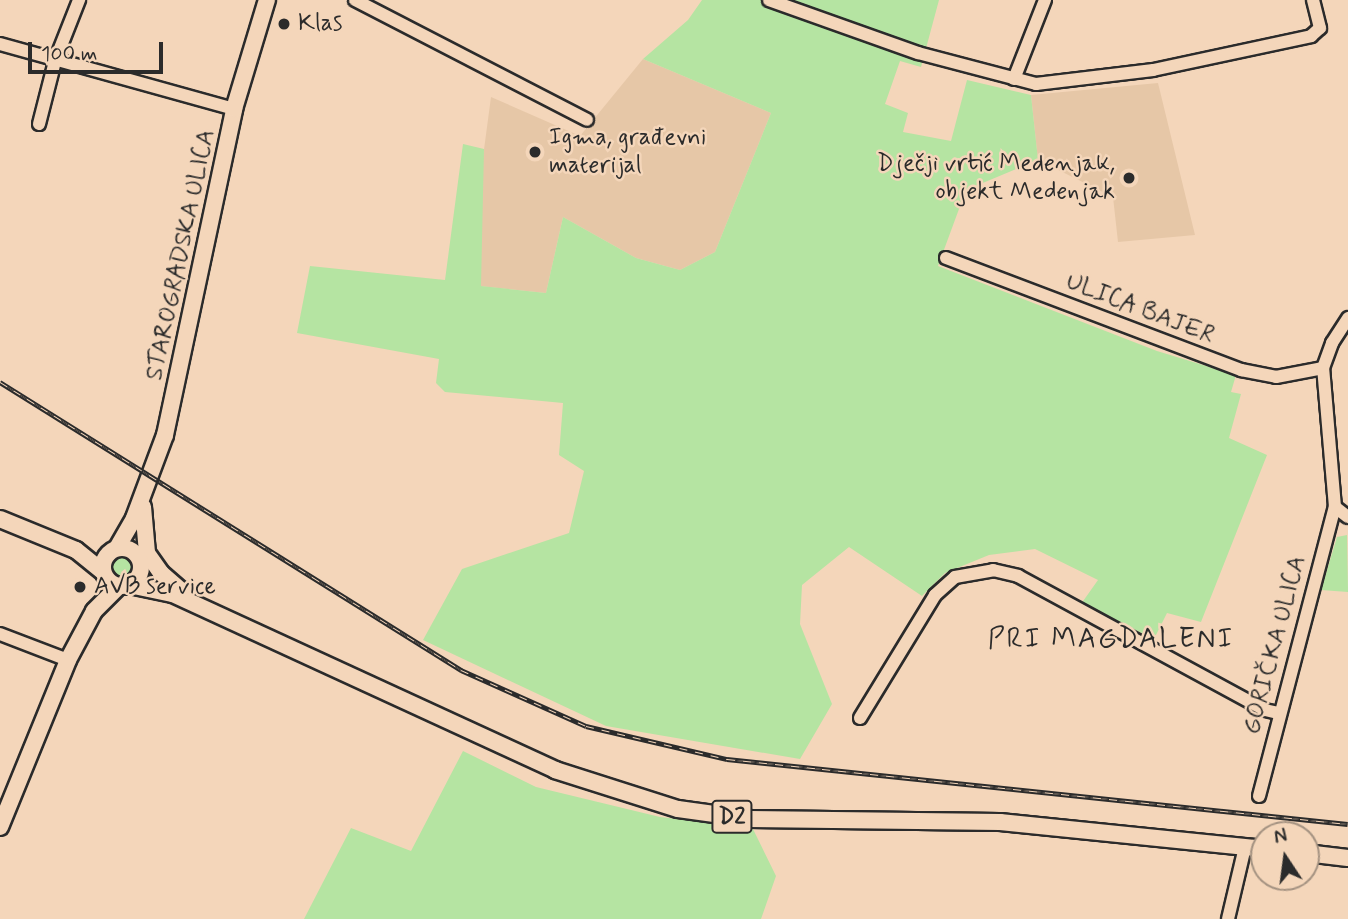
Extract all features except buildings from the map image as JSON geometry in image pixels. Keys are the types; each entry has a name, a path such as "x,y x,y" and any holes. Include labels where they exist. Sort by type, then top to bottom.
{"main road":[{"name":"STAROGRADSKA ULICA","path":"104,573 113,551 134,518 173,404 234,110 267,0"},
{"path":"143,494 147,553 191,602"},
{"name":"STAROGRADSKA ULICA","path":"134,518 138,559"},
{"name":"D2","path":"0,519 76,550 124,585 173,594 555,770 678,809 750,819 987,821 1250,848"},
{"name":"D2","path":"76,550 113,551 138,559 173,594"},
{"path":"94,611 124,585 138,577 138,559"},
{"path":"0,827 68,660 94,611 104,573"},
{"path":"1320,855 1348,858"}],"street":[{"path":"39,124 55,61 79,0"},
{"path":"355,0 587,120"},
{"path":"769,0 918,53 1036,84 1107,78 1318,33 1313,0"},
{"path":"1014,79 1045,0"},
{"path":"0,44 234,110"},
{"name":"ULICA BAJER","path":"946,258 1241,370 1276,377 1323,368"},
{"name":"GORIČKA ULICA","path":"1259,796 1278,713 1335,507 1323,368 1332,343 1348,318"},
{"path":"1335,507 1348,517"},
{"path":"860,718 935,595 954,577 993,570 1018,576 1265,710 1278,713"},
{"path":"0,634 68,660"},
{"path":"1228,919 1245,847"}],"shaded area":[{"path":"643,59 771,113 715,252 680,270 636,258 563,217 546,293 480,286 479,187 491,97 580,136"},
{"name":"Dječji vrtić Medenjak, objekt Medenjak","path":"1158,83 1195,235 1118,242 1113,197 1038,160 1031,95"}],"green space":[{"path":"702,0 939,0 921,67 900,61 885,104 908,113 903,132 951,141 967,80 1031,95 1038,160 966,190 938,266 1157,351 1236,375 1231,392 1241,394 1229,438 1267,455 1201,622 1167,613 1154,639 1081,604 1098,580 1035,549 989,555 945,573 922,596 849,547 802,585 800,624 832,704 800,759 606,726 423,640 462,569 569,533 584,471 559,455 563,403 445,392 436,383 439,359 297,333 310,266 445,280 463,144 484,149 481,286 546,293 563,217 636,258 680,270 715,252 771,113 643,59 688,20"},
{"path":"1347,535 1348,592 1321,590 1337,537"},
{"path":"123,556 131,559 134,567 131,575 123,578 115,575 112,567 115,559"},
{"path":"463,751 536,787 660,817 752,827 776,876 761,919 304,919 351,828 411,851"}],"railway":[{"path":"0,382 461,670 586,726 727,759 1348,824"}],"place":[{"name":"Klas","path":"284,24"},
{"name":"Igma, građevni materijal","path":"535,152"},
{"name":"Dječji vrtić Medenjak, objekt Medenjak","path":"1129,178"},
{"name":"AVB service","path":"80,587"}],"district":[{"name":"PRI MAGDALENI","path":"1111,640"}]}
